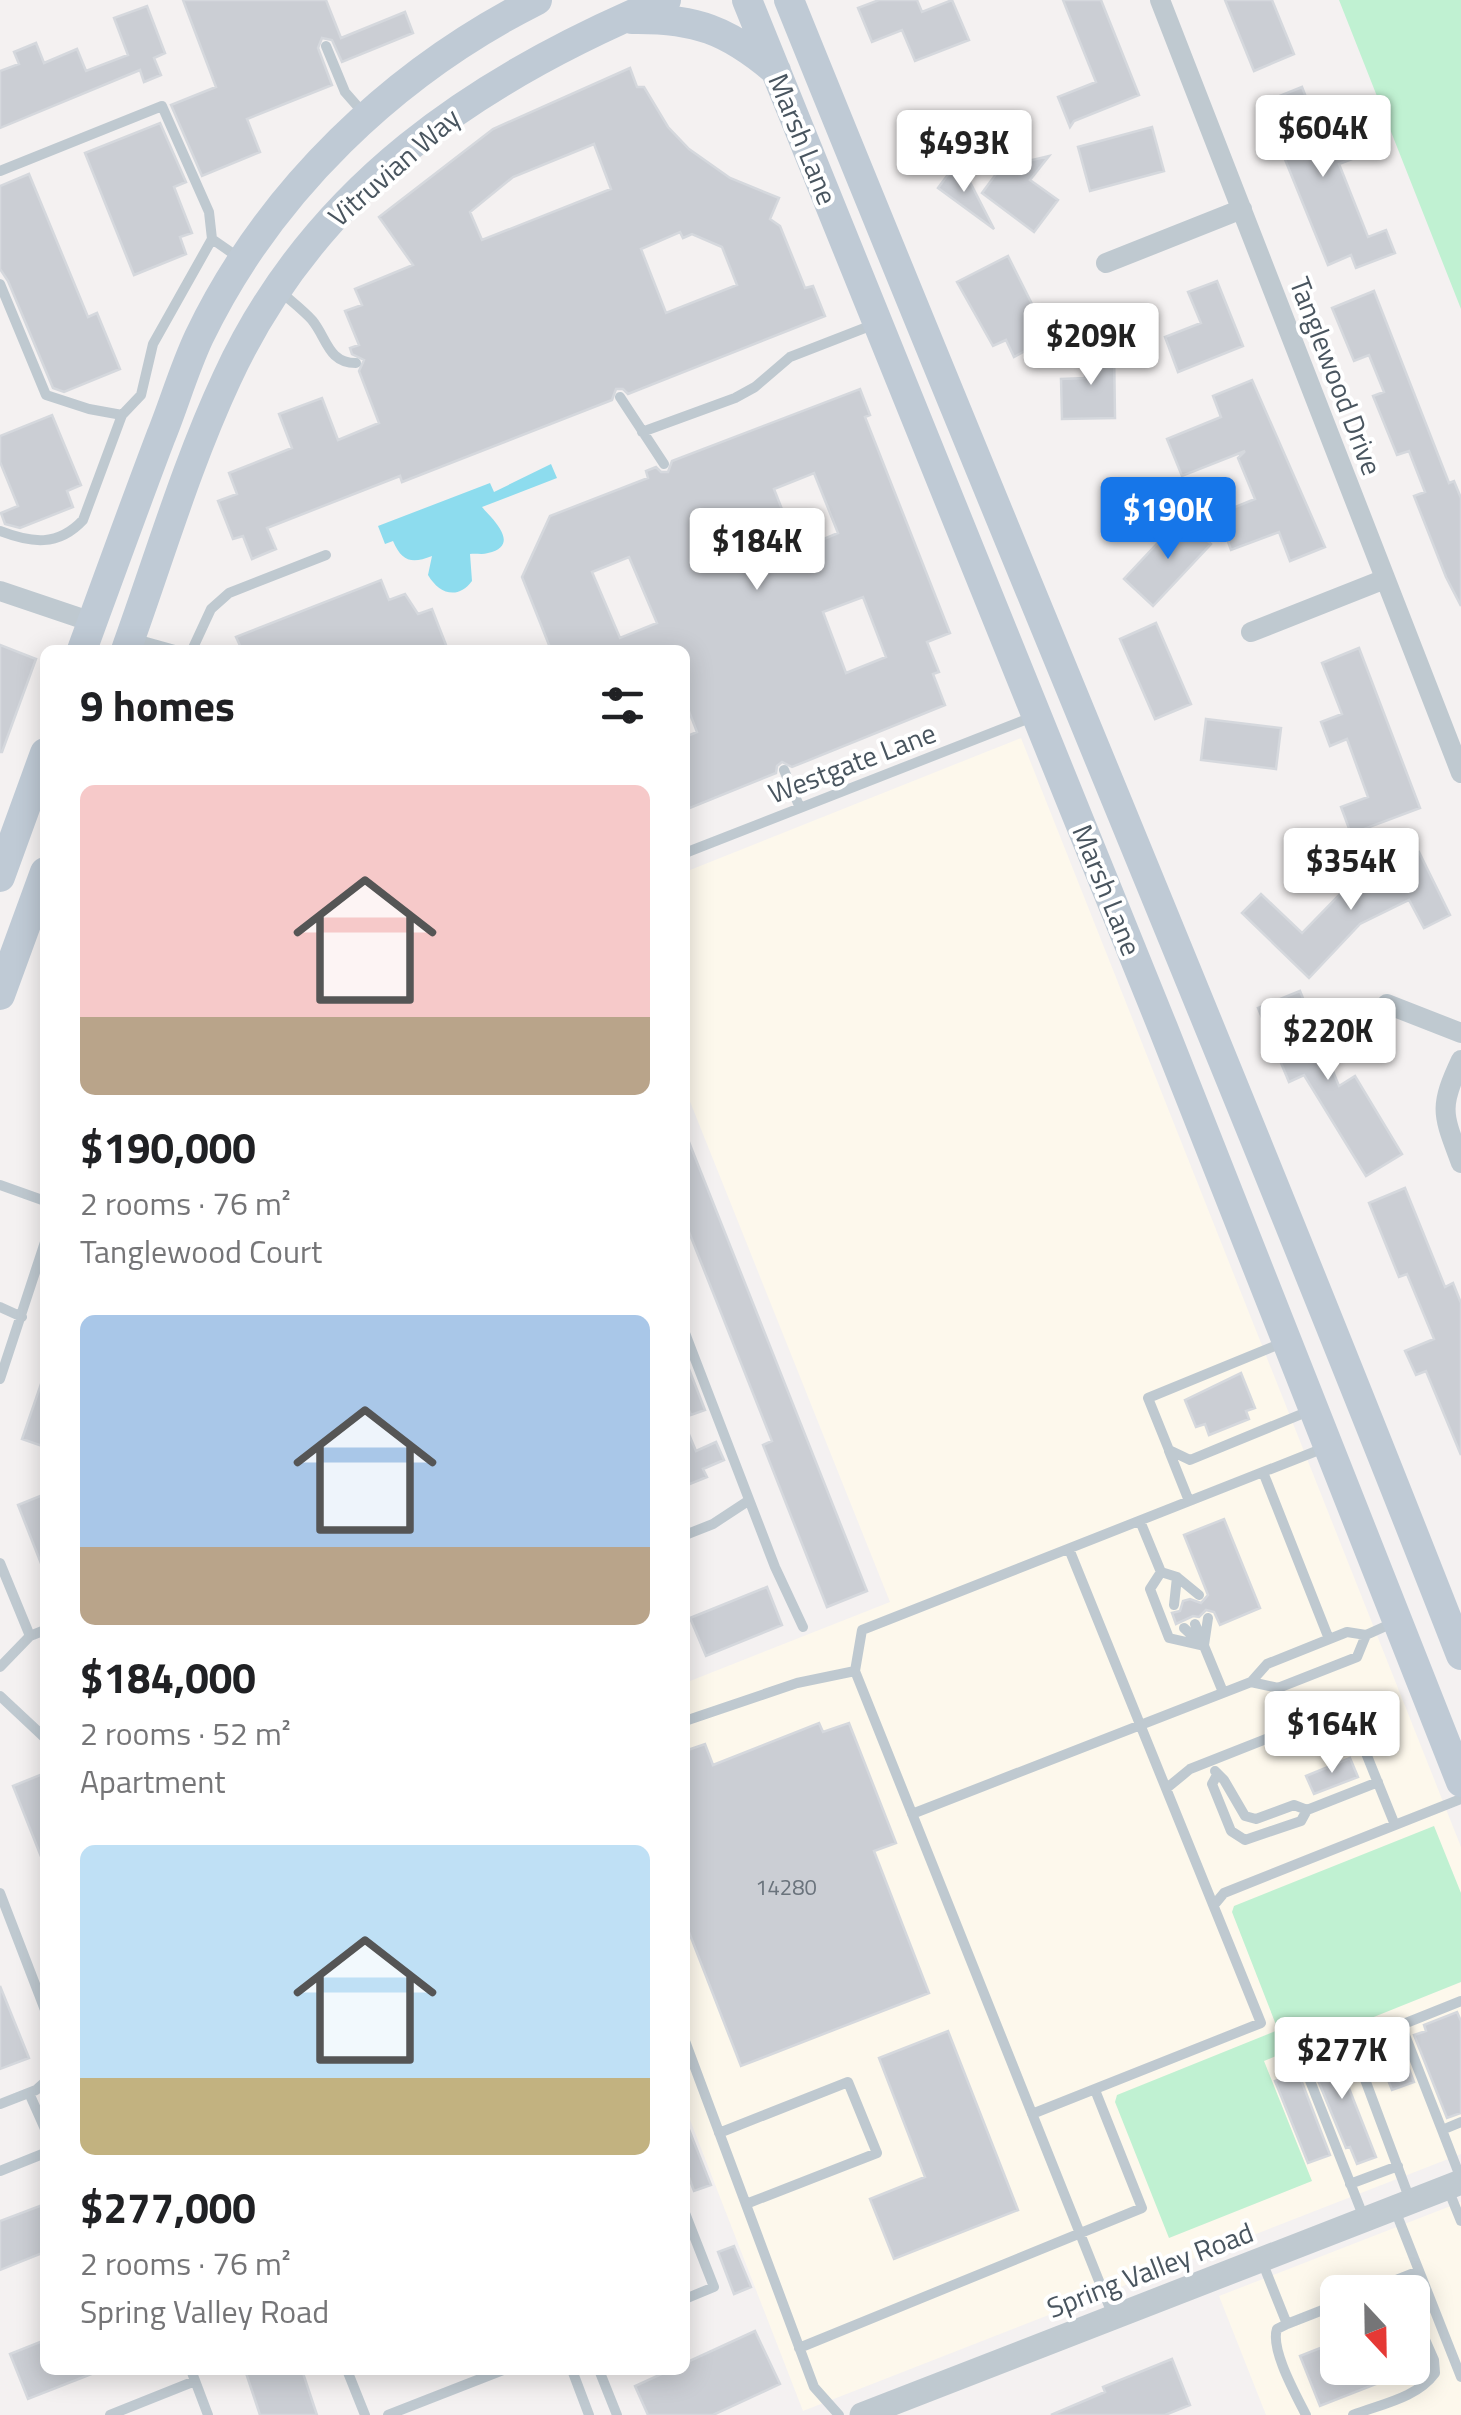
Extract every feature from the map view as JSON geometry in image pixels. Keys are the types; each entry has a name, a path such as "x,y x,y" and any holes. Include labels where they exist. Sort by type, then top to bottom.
{"main road":[{"name":"Vitruvian Way","path":"87,636 155,401 199,338 243,260 287,199 366,117 453,48 537,0"},
{"name":"Vitruvian Way","path":"129,644 200,439 228,375 277,288 311,243 360,190 423,134 499,81 666,0"},
{"name":"Marsh Lane","path":"747,0 1163,1028 1461,1782"},
{"name":"Marsh Lane","path":"796,8 914,311 1206,1014 1461,1655"},
{"path":"618,20 660,19 699,24 744,46 776,72"},
{"path":"243,260 277,288"},
{"path":"876,324 914,311"},
{"path":"87,636 129,644"},
{"path":"1036,716 1074,700"},
{"path":"0,878 40,767"},
{"path":"0,995 40,886"},
{"path":"1163,1028 1206,1014"},
{"path":"1398,1621 1441,1603"}],"street":[{"name":"Tanglewood Drive","path":"1160,0 1461,773"},
{"path":"1106,263 1242,209"},
{"path":"1251,632 1385,579"},
{"path":"0,591 87,636"},
{"path":"1387,1004 1461,1033"},
{"path":"1461,1060 1444,1096 1444,1112 1461,1163"},
{"name":"Spring Valley Road","path":"862,2415 1456,2182"}],"lane":[{"path":"326,46 345,92 366,117"},
{"path":"0,171 162,106 210,212 212,239 153,344 155,401 122,415 46,395 0,284"},
{"path":"212,239 243,260"},
{"path":"277,288 310,318 329,352 344,363 356,363"},
{"path":"642,432 735,398 790,357 876,324"},
{"path":"620,397 664,464"},
{"path":"0,531 28,542 51,540 72,532 82,520 122,415"},
{"path":"194,645 211,608 229,593 326,555"},
{"name":"Westgate Lane","path":"690,851 1036,716"},
{"path":"784,770 800,808"},
{"path":"0,1185 40,1199"},
{"path":"0,1380 40,1258"},
{"path":"0,1307 22,1317"},
{"path":"1190,1501 1148,1398 1288,1341"},
{"path":"690,1346 774,1567 804,1626"},
{"path":"1169,1450 1190,1460 1314,1409"},
{"path":"1113,2317 855,1671 862,1630 1329,1446"},
{"path":"1263,1472 1329,1639"},
{"path":"690,1533 713,1524 748,1500"},
{"path":"1140,1521 1161,1572"},
{"path":"1032,2114 1261,2023 1069,1548"},
{"path":"0,1563 30,1636"},
{"path":"1161,1572 1177,1577 1199,1595"},
{"path":"1161,1572 1150,1589 1169,1638 1204,1646"},
{"path":"1177,1577 1180,1603"},
{"path":"1204,1646 1208,1618"},
{"path":"912,1814 1251,1682 1267,1664 1329,1639 1347,1632 1366,1634 1398,1621"},
{"path":"1190,1626 1204,1646 1223,1692"},
{"path":"0,1667 30,1636 40,1632"},
{"path":"1251,1682 1278,1688 1358,1657 1366,1634"},
{"path":"690,1719 798,1683 855,1671"},
{"path":"0,1696 40,1733"},
{"path":"1167,1788 1190,1769 1330,1714 1355,1726 1396,1825"},
{"path":"1210,1761 1245,1816 1256,1819 1294,1805 1306,1810 1378,1782"},
{"path":"1217,1775 1212,1784 1231,1831 1245,1840 1302,1820 1306,1810"},
{"path":"1214,1905 1224,1893 1461,1799"},
{"path":"0,1893 40,1997"},
{"path":"1461,2001 1401,2025 1439,2110 1461,2221"},
{"path":"1352,2042 1398,2166 1402,2204 1419,2271 1461,2376"},
{"path":"690,2054 814,2386 839,2415"},
{"path":"1307,2072 1364,2219"},
{"path":"719,2132 848,2082 878,2153 746,2204"},
{"path":"0,2104 40,2086"},
{"path":"799,2348 1142,2208 1095,2090"},
{"path":"30,2093 40,2117"},
{"path":"1442,2130 1461,2122"},
{"path":"0,2171 40,2155"},
{"path":"1350,2184 1398,2166"},
{"path":"690,2225 714,2287 690,2297"},
{"path":"1261,2259 1287,2324"},
{"path":"1410,2275 1419,2271"},
{"path":"1306,2415 1276,2349 1274,2336 1287,2324 1320,2311"},
{"path":"1430,2351 1435,2373 1430,2380"},
{"path":"349,2375 364,2415"},
{"path":"388,2415 490,2375"},
{"path":"574,2375 590,2415"},
{"path":"602,2375 617,2415"},
{"path":"110,2415 193,2376 208,2415"},
{"path":"1353,2415 1426,2385"}],"shaded area":[{"path":"1021,738 1461,1847 1461,2154 803,2411 690,2120 690,1681 890,1602 690,1102 690,870"},
{"path":"1461,2202 1461,2415 1266,2415 1219,2296"}],"green space":[{"path":"1339,0 1461,0 1461,309"},
{"path":"1434,1826 1461,1893 1461,1982 1264,2061 1312,2181 1169,2238 1115,2102 1117,2095 1278,2030 1232,1912 1234,1906"}],"water":[{"path":"551,464 557,478 482,507 501,530 503,544 488,553 470,554 472,581 461,591 443,590 432,581 428,575 432,556 408,559 393,541 385,544 378,526 490,483 494,492"}],"building":[{"path":"183,0 326,0 341,38 405,12 413,33 342,62 332,40 322,38 318,48 332,85 247,119 260,152 202,176 171,105 216,87"},
{"path":"879,0 917,0 922,12 952,0 969,40 915,61 902,30 872,42 858,8"},
{"path":"1063,0 1101,0 1139,95 1074,121 1070,127 1058,97 1096,82"},
{"path":"1225,0 1272,0 1294,54 1254,71"},
{"path":"147,6 165,53 154,58 161,75 144,82 140,70 0,128 0,71 19,64 14,52 36,43 44,63 77,49 86,71 128,55 114,18"},
{"path":"630,68 637,87 644,87 668,127 689,149 730,178 779,198 770,219 780,226 805,288 813,286 825,316 628,394 616,389 612,400 402,482 400,476 267,528 276,549 252,559 243,536 233,539 218,501 237,494 229,473 292,448 279,414 322,398 338,440 379,423 359,371 364,360 352,354 350,348 359,345 345,311 362,305 355,289 413,265 379,217 493,129","holes":["594,144 611,189 482,240 470,212 513,177","680,232 683,238 692,234 722,247 737,285 666,313 641,249"]},
{"path":"1302,87 1313,115 1324,110 1337,141 1343,138 1352,159 1339,164 1368,237 1386,230 1395,253 1356,268 1351,255 1328,265 1262,103"},
{"path":"160,123 186,182 174,187 192,233 180,237 186,254 134,275 85,153"},
{"path":"1152,127 1164,171 1090,191 1078,147"},
{"path":"1021,140 1028,161 1049,156 1030,180 1058,200 1034,232 982,193"},
{"path":"952,169 970,182 994,229 938,188"},
{"path":"29,174 88,317 97,313 120,369 64,392 53,388 0,269 0,186"},
{"path":"1008,256 1043,326 1036,329 1042,342 1014,357 1006,340 993,346 957,282"},
{"path":"1217,281 1243,346 1178,372 1165,337 1201,323 1188,292"},
{"path":"1374,291 1449,483 1454,481 1461,498 1461,606 1414,496 1425,492 1409,451 1397,455 1373,396 1384,392 1369,355 1354,361 1332,308"},
{"path":"1085,348 1114,348 1115,418 1062,419 1061,379 1085,378"},
{"path":"1252,380 1325,547 1290,561 1279,532 1231,550 1218,514 1255,499 1238,458 1245,451 1182,476 1167,439 1221,417 1213,396"},
{"path":"860,389 870,415 865,417 950,633 927,642 939,672 933,674 945,705 792,767 782,762 776,773 690,808 690,735 697,732 690,714 690,645 549,645 522,577 550,516 648,478 646,471 656,467 668,472 672,461","holes":["814,473 838,533 798,550 774,489","629,557 657,623 620,638 592,572","863,597 886,657 846,673 823,612"]},
{"path":"52,415 81,485 67,491 73,507 20,528 5,524 1,513 18,506 0,462 0,436"},
{"path":"1182,517 1211,544 1153,606 1124,579"},
{"path":"381,580 389,600 405,594 418,614 432,609 446,645 240,645 236,637"},
{"path":"1156,623 1191,704 1155,719 1120,639"},
{"path":"0,645 36,659 2,752 0,752"},
{"path":"1359,648 1420,808 1351,834 1341,807 1368,797 1347,739 1330,746 1321,722 1342,714 1322,663"},
{"path":"1206,719 1281,728 1276,769 1201,760"},
{"path":"1419,852 1450,915 1424,928 1409,900 1360,924 1309,978 1242,913 1261,894 1302,933 1342,892"},
{"path":"1300,991 1339,1086 1355,1076 1402,1154 1366,1176 1304,1075 1289,1082 1258,1008"},
{"path":"690,1145 867,1591 827,1607 763,1445 772,1441 690,1235"},
{"path":"1405,1188 1445,1287 1453,1283 1461,1303 1461,1455 1426,1371 1416,1375 1405,1351 1434,1339 1407,1274 1399,1277 1369,1203"},
{"path":"690,1372 705,1410 690,1413"},
{"path":"1241,1373 1255,1408 1246,1411 1249,1419 1209,1435 1205,1424 1196,1427 1185,1400"},
{"path":"40,1387 40,1445 22,1439"},
{"path":"690,1437 696,1451 716,1442 724,1460 703,1469 707,1477 690,1484"},
{"path":"40,1496 40,1561 18,1505"},
{"path":"1224,1519 1260,1608 1220,1625 1214,1612 1206,1610 1199,1617 1176,1624 1172,1613 1180,1611 1183,1601 1201,1603 1208,1595 1184,1535"},
{"path":"767,1587 782,1625 706,1656 690,1618"},
{"path":"819,1723 823,1732 849,1723 896,1843 874,1851 929,1993 741,2066 690,1935 690,1749 705,1744 713,1765"},
{"path":"1350,1758 1358,1777 1314,1794 1306,1776"},
{"path":"40,1775 40,1854 13,1786"},
{"path":"0,1986 29,2058 0,2069"},
{"path":"1457,2012 1461,2021 1461,2113 1447,2118 1414,2035 1426,2031 1424,2025"},
{"path":"948,2031 1018,2210 894,2259 870,2199 925,2177 879,2058"},
{"path":"1330,2040 1376,2157 1357,2164 1350,2147 1346,2148 1312,2066 1317,2064 1311,2048"},
{"path":"1398,2041 1414,2082 1392,2090 1376,2050"},
{"path":"1298,2072 1330,2155 1308,2163 1275,2081"},
{"path":"690,2132 711,2185 694,2191 690,2180"},
{"path":"40,2206 40,2254 0,2270 0,2221"},
{"path":"734,2246 751,2287 734,2294 718,2252"},
{"path":"755,2331 780,2384 713,2415 648,2415 635,2386 659,2375 690,2375 690,2361"},
{"path":"40,2342 40,2375 89,2375 28,2399 10,2354"},
{"path":"1320,2348 1320,2385 1373,2385 1320,2406 1300,2356"},
{"path":"1172,2359 1190,2405 1165,2415 1051,2415 1105,2392 1103,2387"},
{"path":"247,2375 304,2375 317,2415 260,2415"}]}
